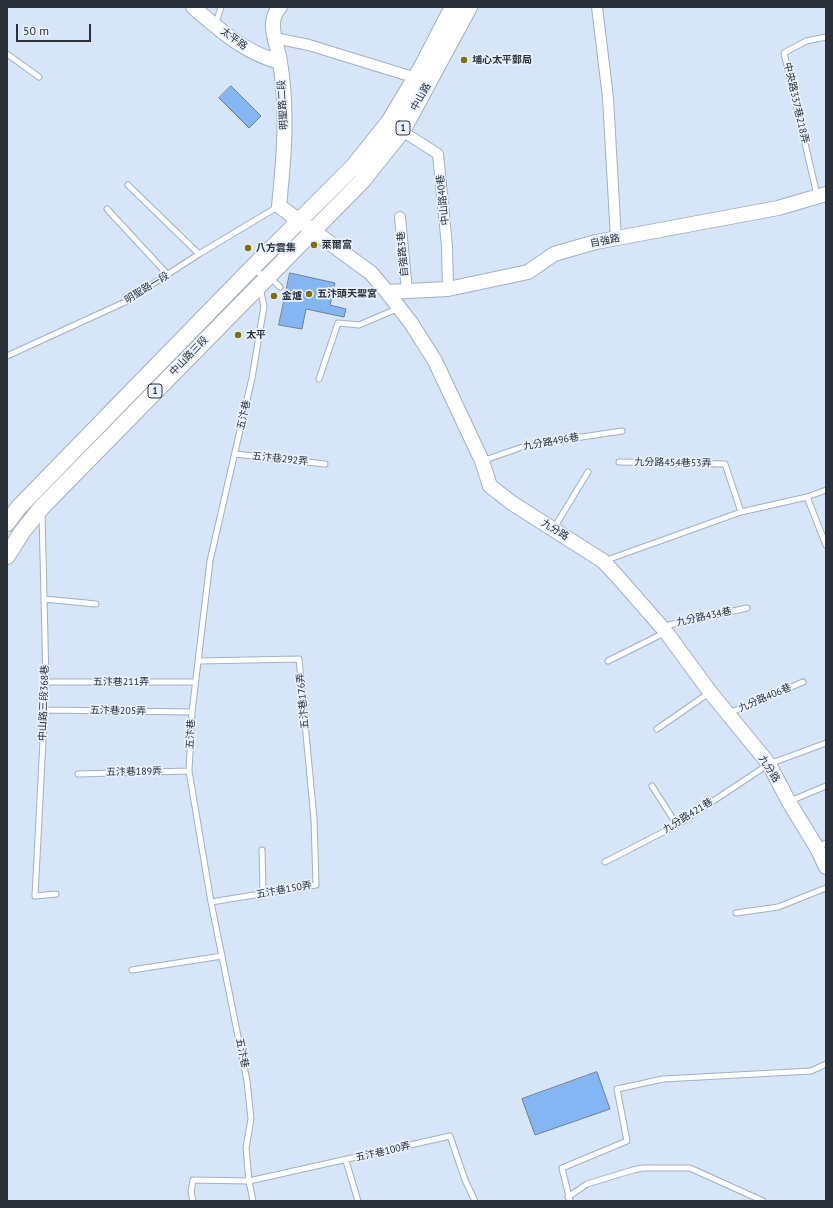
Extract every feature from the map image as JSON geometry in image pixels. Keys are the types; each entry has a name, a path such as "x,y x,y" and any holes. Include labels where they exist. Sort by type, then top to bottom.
{"main road":[{"name":"中山路","path":"305,226 389,122 416,78 453,7"},
{"name":"中山路","path":"305,226 362,181 402,131 469,7"},
{"name":"中山路三段","path":"7,556 22,532 36,501 250,270 305,226"},
{"name":"中山路三段","path":"7,523 19,507 36,501 264,280 305,226"}],"street":[{"name":"太平路","path":"193,7 243,47 266,58 280,62"},
{"name":"明聖路二段","path":"279,206 285,142 285,104 280,62 272,23 275,12 280,7"},
{"path":"597,7 608,98 616,239"},
{"path":"275,38 309,45 416,78"},
{"name":"中山路40巷","path":"402,131 438,154 447,246 448,289"},
{"name":"自強路","path":"388,292 448,289 528,272 554,254 596,242 778,208 822,195"},
{"name":"九分路","path":"279,206 370,273 388,292 435,361 482,461 490,486 512,503 603,561 618,576 663,629 727,714 769,764 789,802 821,845 826,867"},
{"name":"自強路3巷","path":"400,217 407,291"}],"lane":[{"path":"215,26 221,7"},
{"name":"中央路337巷218弄","path":"822,195 784,53 806,41 826,37"},
{"path":"7,54 39,77"},
{"path":"128,185 199,254"},
{"name":"明聖路一段","path":"7,356 125,302 199,254 279,206"},
{"path":"107,209 168,275"},
{"path":"250,270 264,280 280,287"},
{"name":"五汴巷","path":"250,270 264,280 266,306 252,378 210,561 195,682 189,771 211,902 247,1081 251,1119 246,1148 249,1181 253,1201"},
{"path":"319,379 338,323 359,325 400,308"},
{"name":"九分路496巷","path":"482,461 528,444 622,431"},
{"name":"五汴巷292弄","path":"235,454 325,464"},
{"name":"九分路454巷53弄","path":"620,462 725,464 741,512"},
{"path":"553,529 588,472"},
{"path":"603,561 741,512 807,497 826,490"},
{"path":"807,497 826,545"},
{"name":"中山路三段368巷","path":"36,501 44,599 46,682 35,896 56,894"},
{"path":"44,599 96,604"},
{"name":"九分路434巷","path":"608,661 663,629 747,608"},
{"name":"五汴巷176弄","path":"198,661 299,659 314,820"},
{"name":"五汴巷211弄","path":"46,682 195,682"},
{"name":"九分路406巷","path":"727,714 803,682"},
{"path":"657,729 710,692"},
{"name":"五汴巷205弄","path":"45,710 192,712"},
{"name":"九分路421巷","path":"605,862 677,825 769,764 826,743"},
{"name":"五汴巷189弄","path":"78,774 189,771"},
{"path":"652,786 677,825"},
{"path":"789,802 826,786"},
{"name":"五汴巷150弄","path":"211,902 316,885 314,820"},
{"path":"262,850 263,893"},
{"path":"736,912 778,907 826,888"},
{"path":"132,970 222,956"},
{"path":"762,1201 690,1168 643,1168 633,1170 587,1184 569,1199 562,1168 627,1141 617,1089 663,1078 811,1071 826,1064"},
{"name":"五汴巷100弄","path":"193,1201 190,1192 193,1180 249,1181 346,1161 450,1136 465,1180 475,1201"},
{"path":"346,1161 358,1201"}],"building":[{"path":"231,86 261,116 249,128 219,98"},
{"path":"290,273 335,283 330,305 346,309 344,317 306,309 302,329 279,325"},
{"path":"597,1072 610,1109 535,1135 522,1099"}],"place":[{"name":"埔心太平郵局","path":"464,60"},
{"name":"萊爾富","path":"314,245"},
{"name":"八方雲集","path":"248,248"},
{"name":"五汴頭天聖宮","path":"309,294"},
{"name":"金爐","path":"274,296"},
{"name":"太平","path":"238,335"}]}
